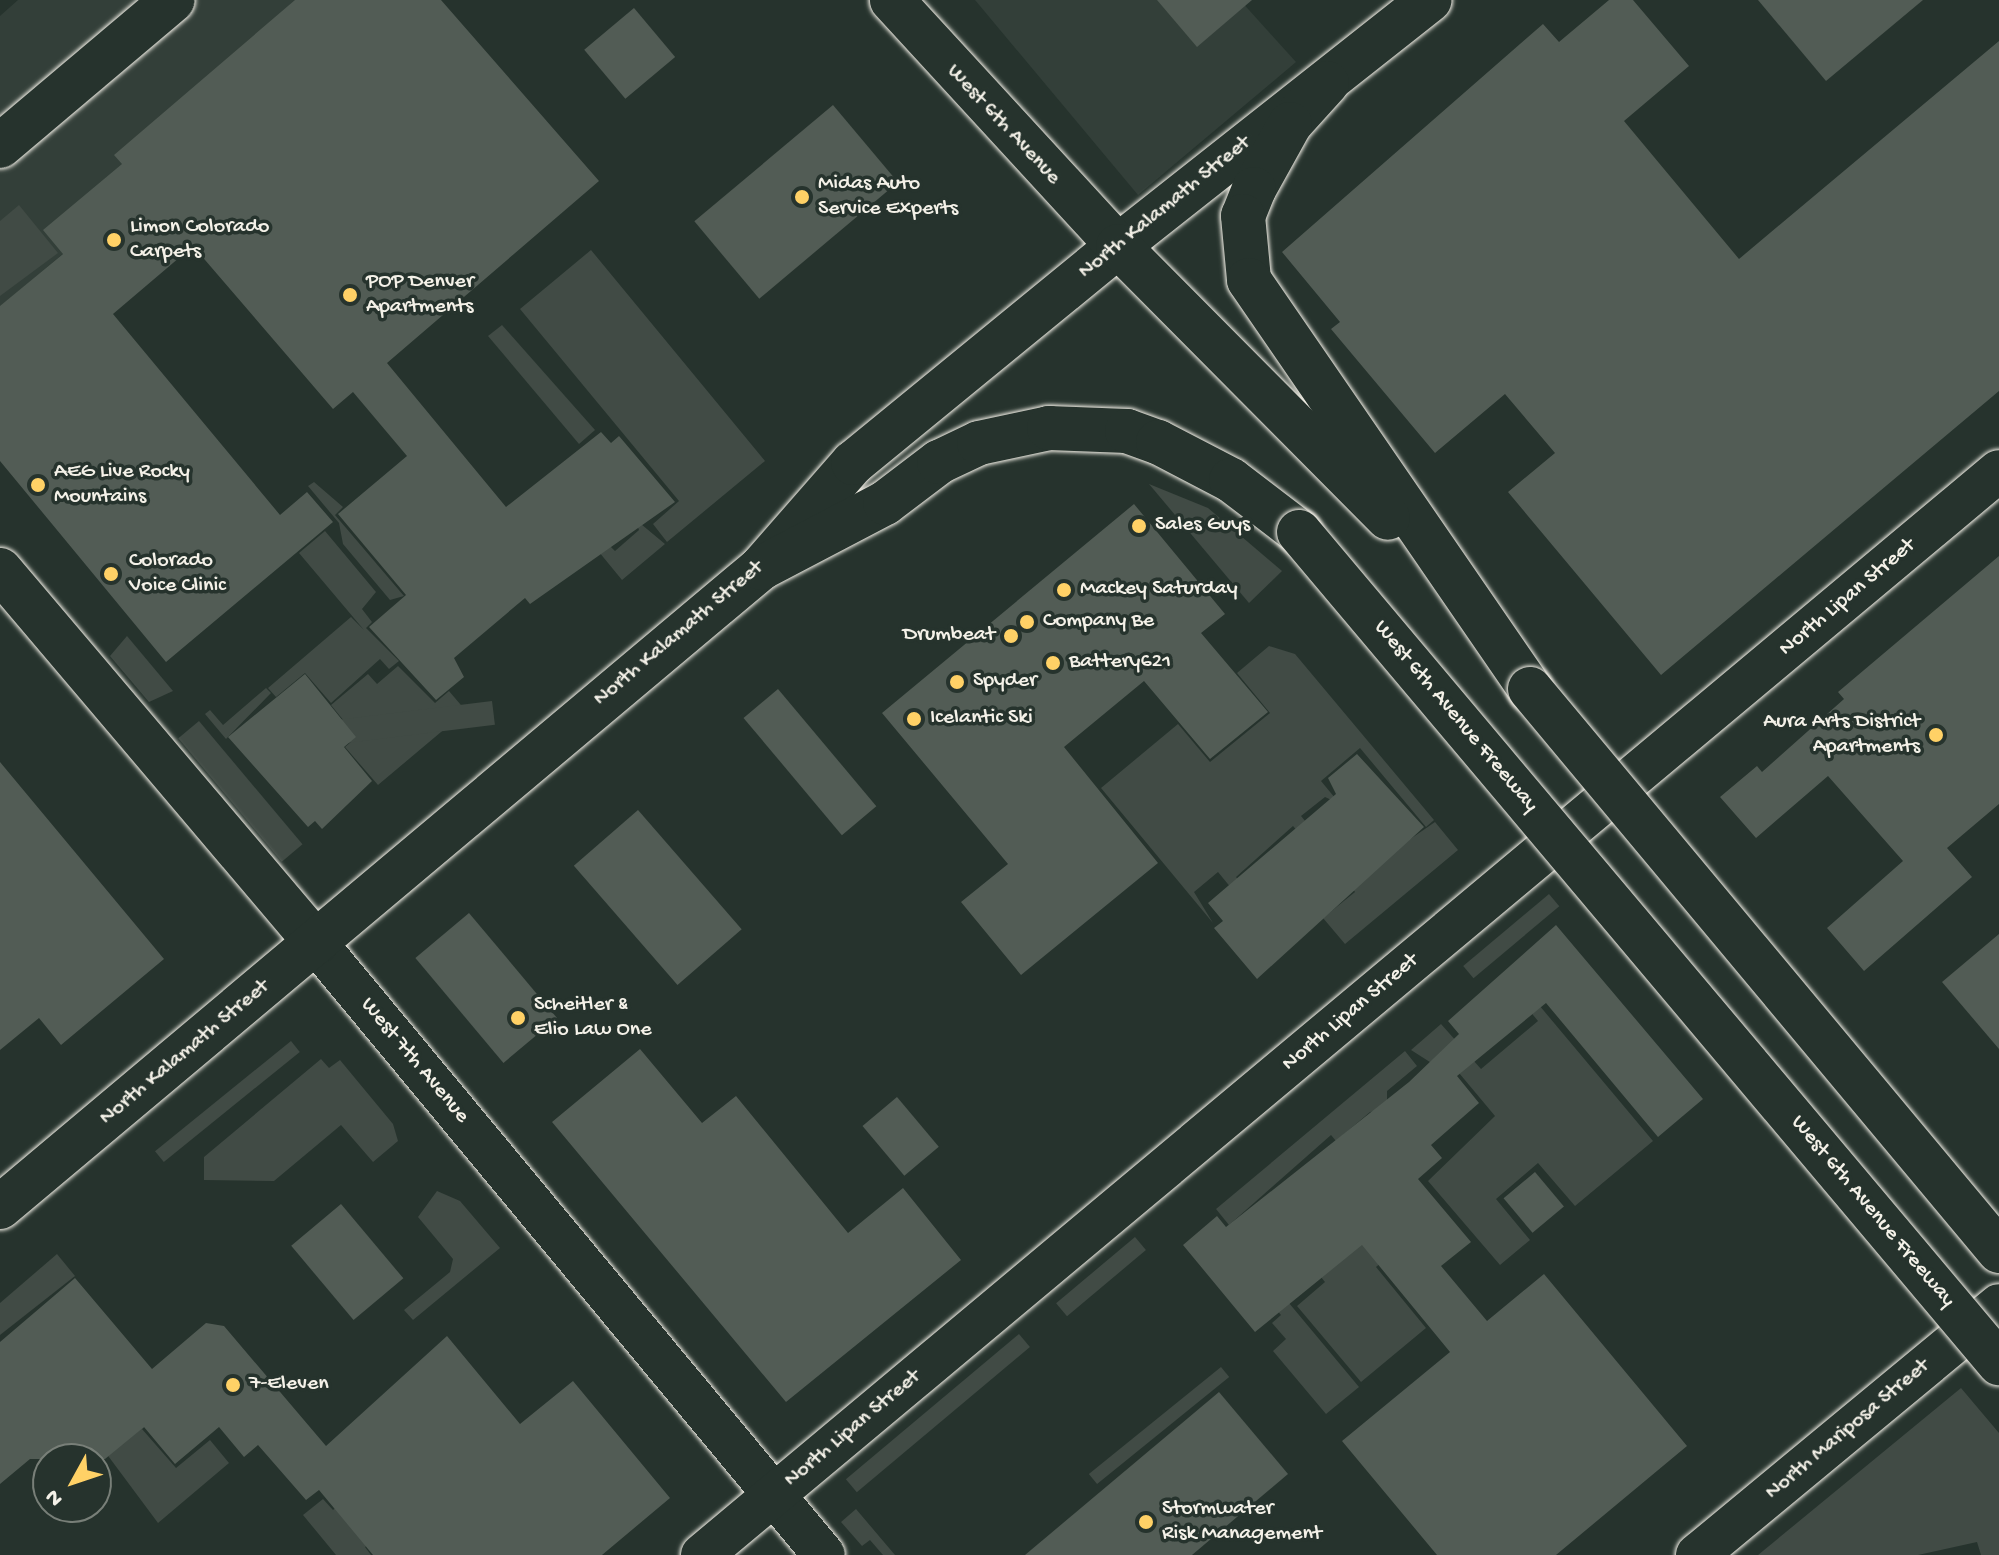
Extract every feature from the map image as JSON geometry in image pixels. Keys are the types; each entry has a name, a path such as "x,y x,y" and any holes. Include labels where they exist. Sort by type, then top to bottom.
{"main road":[{"path":"0,146 173,0"},
{"name":"West 6th Avenue","path":"892,0 1118,246"},
{"name":"North Kalamath Street","path":"0,1207 761,568 853,463 1118,246 1430,0"},
{"path":"1327,83 1290,124 1249,203 1242,251 1249,280 1530,689"},
{"path":"1118,246 1386,516 1999,1251"},
{"name":"West 6th Avenue Freeway","path":"761,568 885,503 939,462 979,443 1049,428 1094,426 1158,442 1231,480 1299,532 1999,1363"},
{"name":"West 7th Avenue","path":"0,570 316,943"}],"street":[{"name":"North Lipan Street","path":"702,1555 1999,471"},
{"name":"West 7th Avenue","path":"316,943 824,1555"},
{"name":"North Mariposa Street","path":"1697,1555 1999,1305"}],"shaded area":[{"path":"18,0 363,0 0,307 0,16"},
{"path":"975,0 1240,0 1296,62 1138,195"},
{"path":"19,205 58,253 0,296 0,221"},
{"path":"591,250 765,461 667,542 653,524 679,501 520,309"},
{"path":"502,325 595,430 579,444 488,336"},
{"path":"314,482 343,507 335,515 404,596 390,600 343,544 339,523 308,486"},
{"path":"1149,484 1208,508 1282,571 1249,603"},
{"path":"635,519 665,544 622,580 599,552 608,544 615,551 639,530"},
{"path":"325,531 376,592 362,609 372,622 366,628 399,661 389,669 380,659 331,703 305,673 276,697 268,688 351,617 364,630 299,553"},
{"path":"127,636 173,691 149,702 110,656"},
{"path":"1269,646 1295,654 1434,820 1426,827 1360,748 1321,781 1340,804 1325,797 1301,816 1311,828 1302,836 1293,826 1236,877 1249,894 1241,900 1218,872 1194,892 1213,923 1101,788 1178,724 1210,762 1270,713 1237,673"},
{"path":"398,666 435,703 449,691 466,711 378,785 345,747 357,737 331,705 368,674 377,684"},
{"path":"266,688 271,693 226,739 205,714 210,710 223,725"},
{"path":"492,701 495,725 267,753 264,729"},
{"path":"199,721 302,844 282,862 178,738"},
{"path":"1435,822 1458,850 1345,944 1323,918 1355,892 1348,882"},
{"path":"1549,894 1559,906 1473,978 1463,966"},
{"path":"1513,974 1653,1141 1575,1206 1538,1163 1496,1199 1530,1240 1500,1265 1428,1181 1495,1116 1444,1055 1433,1064 1411,1050 1441,1024 1481,1069 1538,1021 1505,981"},
{"path":"291,1041 300,1052 164,1162 155,1151"},
{"path":"1405,1051 1417,1066 1387,1091 1387,1109 1370,1112 1336,1141 1331,1135 1229,1225 1216,1209"},
{"path":"321,1059 329,1068 340,1060 393,1124 398,1141 373,1162 341,1125 274,1181 204,1180 204,1157"},
{"path":"437,1191 460,1201 500,1248 413,1320 404,1310 450,1272 453,1259 418,1217"},
{"path":"1415,1235 1376,1267 1426,1328 1361,1382 1297,1306 1325,1282 1316,1271 1356,1237"},
{"path":"1135,1237 1146,1250 1067,1316 1056,1303"},
{"path":"57,1254 75,1276 0,1335 0,1303"},
{"path":"1254,1261 1359,1387 1326,1414 1273,1351 1286,1339 1272,1323 1281,1315 1243,1270"},
{"path":"1019,1334 1030,1347 857,1492 846,1479"},
{"path":"1221,1367 1229,1377 1097,1484 1089,1474"},
{"path":"1961,1388 1999,1433 1999,1555 1981,1555 1977,1542 1918,1555 1758,1555"},
{"path":"177,1400 142,1429 176,1468 210,1440 229,1463 158,1523 112,1461 112,1443 99,1443 71,1406"},
{"path":"365,1482 383,1532 365,1547 371,1555 336,1555 303,1515 323,1499 333,1510"},
{"path":"856,1509 895,1555 883,1555 870,1540 862,1546 841,1522"}],"building":[{"path":"295,0 441,0 599,181 387,363 506,507 601,432 611,443 619,436 675,502 530,604 525,598 454,658 464,677 436,700 369,627 406,595 338,514 407,456 353,392 333,409 193,246 113,314 280,515 307,492 333,522 166,662 0,461 0,306 63,254 43,230 122,164 114,155"},
{"path":"1157,0 1252,0 1197,47"},
{"path":"1609,0 1633,0 1689,66 1624,121 1739,259 1999,41 1999,391 1661,675 1508,492 1555,453 1505,394 1435,453 1331,329 1340,322 1282,252 1543,24 1559,42"},
{"path":"1758,0 1923,0 1826,81"},
{"path":"634,8 675,57 625,99 584,50"},
{"path":"833,105 898,182 759,299 694,221"},
{"name":"Battery621","path":"1134,504 1225,614 1201,633 1268,712 1210,759 1144,681 1064,747 1158,863 1021,975 961,902 1008,864 882,713"},
{"path":"1999,556 1999,804 1947,848 1972,877 1864,971 1827,928 1903,861 1828,776 1756,838 1720,797 1757,766 1762,772 1844,699 1838,692"},
{"path":"305,674 356,737 344,747 372,781 322,829 315,821 308,827 228,737"},
{"path":"778,689 876,806 842,835 744,718"},
{"path":"1357,754 1424,827 1257,979 1214,928 1223,921 1208,903 1336,794 1328,778"},
{"path":"0,762 164,959 61,1045 39,1018 0,1050"},
{"path":"638,810 742,929 678,985 574,866"},
{"path":"469,913 557,1018 503,1063 415,958"},
{"path":"1556,925 1703,1099 1658,1137 1546,1003 1457,1076 1479,1103 1431,1145 1442,1158 1418,1179 1471,1242 1441,1266 1487,1321 1544,1274 1687,1446 1556,1555 1437,1555 1342,1441 1450,1352 1362,1245 1255,1332 1183,1245 1217,1216 1226,1227 1409,1082 1459,1034 1448,1021"},
{"path":"1999,934 1999,1049 1942,982"},
{"path":"640,1049 702,1123 736,1096 848,1233 903,1188 961,1260 786,1402 552,1122"},
{"path":"897,1097 939,1147 904,1176 863,1126"},
{"path":"1535,1172 1564,1206 1533,1233 1504,1198"},
{"path":"341,1204 403,1278 354,1320 291,1246"},
{"path":"75,1278 152,1369 206,1323 224,1326 326,1446 447,1336 520,1424 573,1381 670,1498 602,1555 373,1555 319,1490 306,1500 258,1445 244,1457 219,1427 175,1464 144,1427 112,1453 112,1443 32,1443 32,1459 0,1484 0,1342"},
{"path":"1219,1392 1288,1474 1192,1555 1025,1555"}],"place":[{"name":"Midas Auto Service Experts","path":"802,197"},
{"name":"Limon Colorado Carpets","path":"114,240"},
{"name":"POP Denver Apartments","path":"350,295"},
{"name":"AEG Live Rocky Mountains","path":"38,485"},
{"name":"Sales Guys","path":"1139,526"},
{"name":"Colorado Voice Clinic","path":"111,574"},
{"name":"Mackey Saturday","path":"1064,590"},
{"name":"Company Be","path":"1027,622"},
{"name":"Drumbeat","path":"1011,636"},
{"name":"Battery621","path":"1053,663"},
{"name":"Spyder","path":"957,682"},
{"name":"Icelantic Ski","path":"914,719"},
{"name":"Aura Arts District Apartments","path":"1936,735"},
{"name":"Scheitler & Elio Law One","path":"518,1018"},
{"name":"7-Eleven","path":"233,1385"},
{"name":"Stormwater Risk Management","path":"1146,1522"}]}
